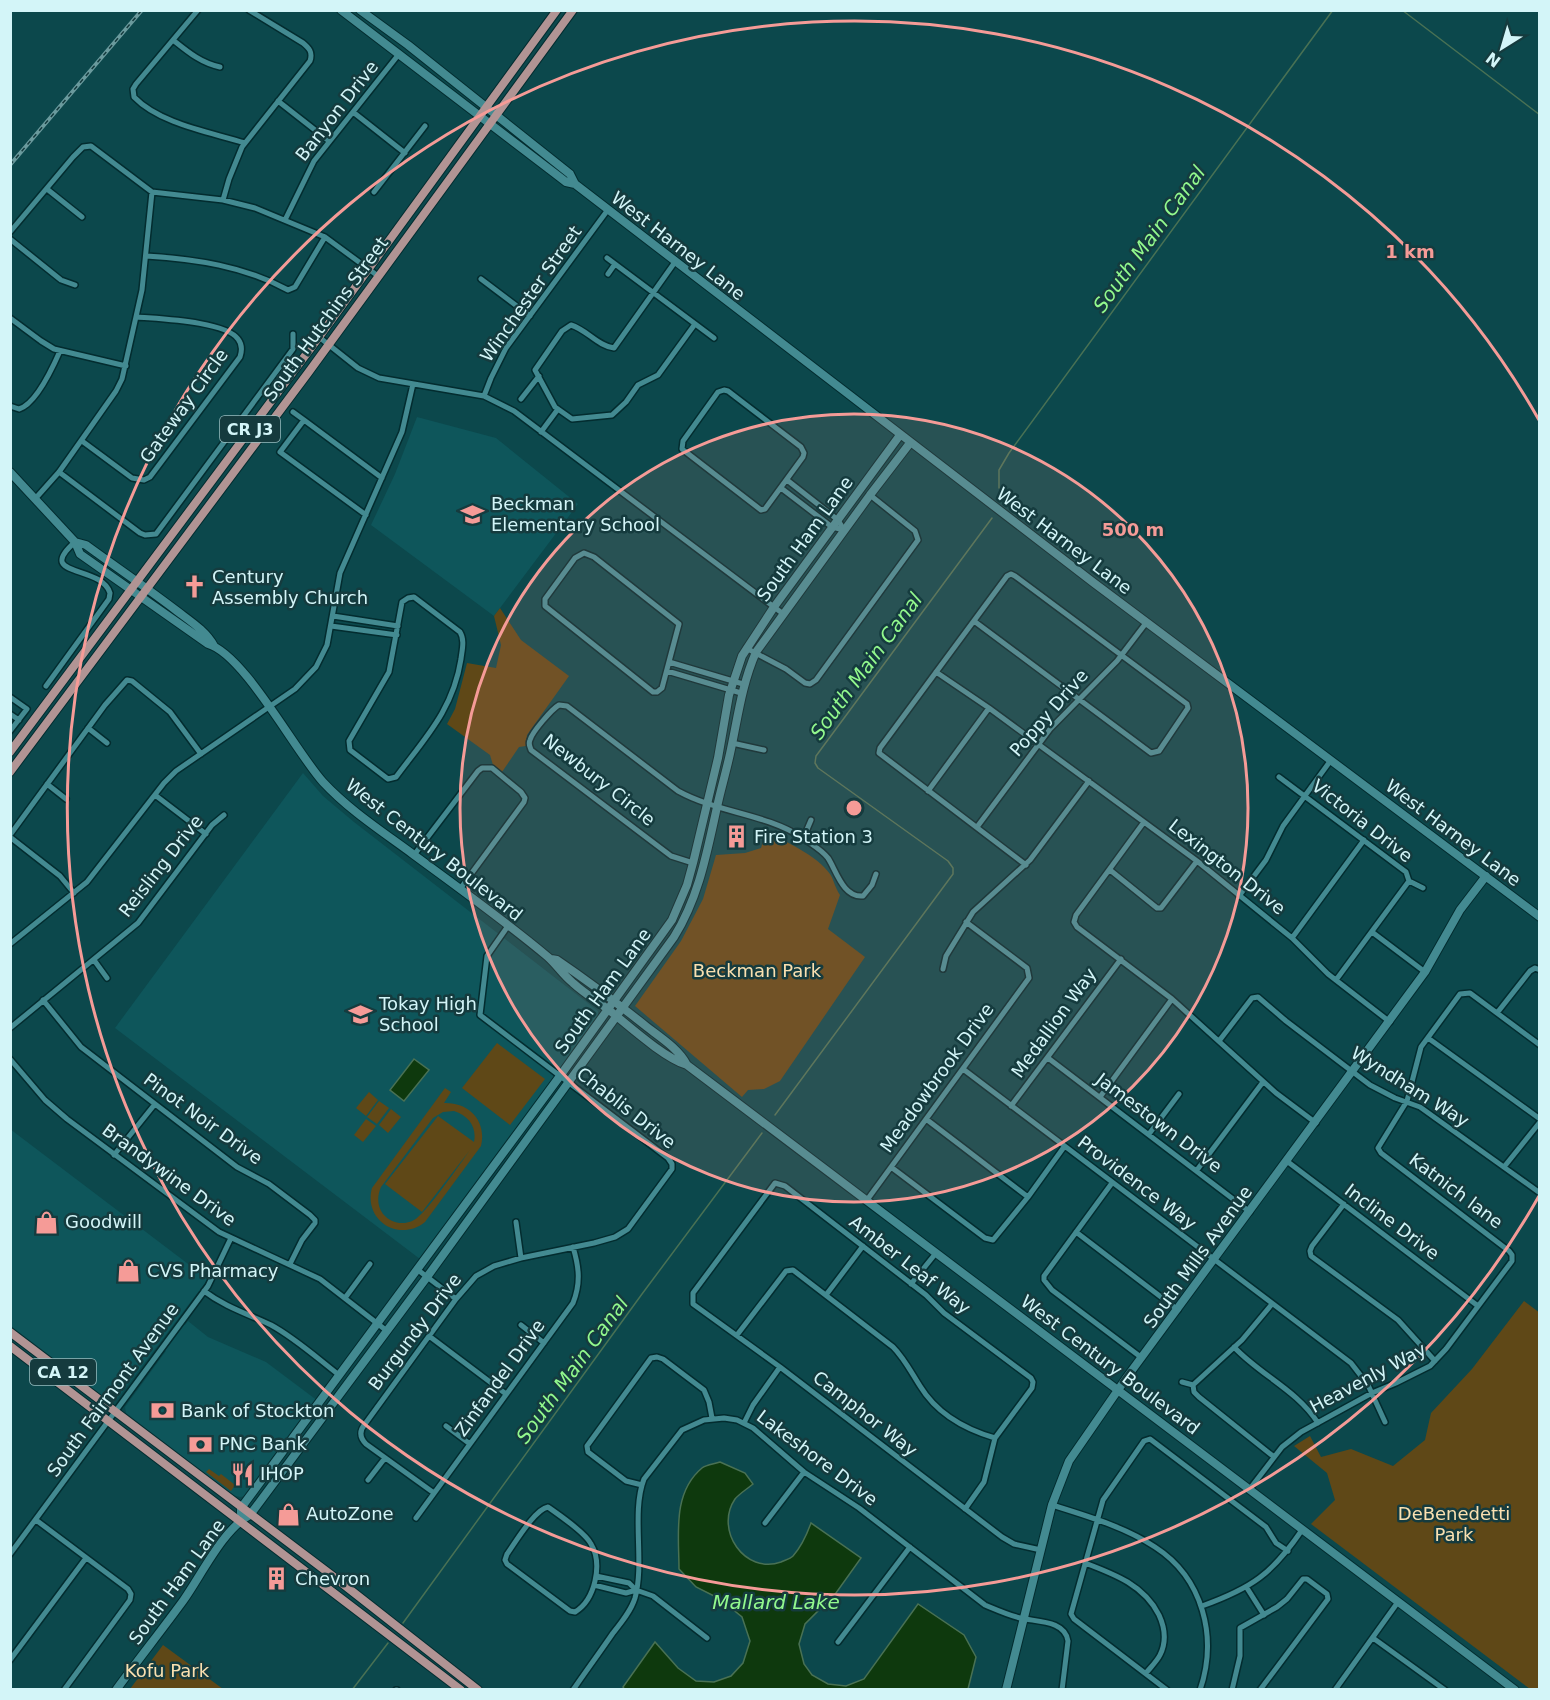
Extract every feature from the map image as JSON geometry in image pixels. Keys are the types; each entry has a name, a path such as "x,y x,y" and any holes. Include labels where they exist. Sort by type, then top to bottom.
{"main road":[{"name":"West Harney Lane","path":"341,10 566,182 575,184"},
{"name":"West Harney Lane","path":"360,10 408,45 570,174 575,184 607,211 1146,622 1539,917"},
{"name":"CR J3","path":"480,116 558,10"},
{"name":"CR J3","path":"496,116 573,10"},
{"name":"South Hutchins Street","path":"10,752 319,338 480,116"},
{"name":"South Hutchins Street","path":"10,772 145,593 496,116"},
{"name":"South Ham Lane","path":"240,1520 241,1508 418,1270 672,920 687,885 693,863 718,758 733,681 746,648 900,435"},
{"name":"South Ham Lane","path":"116,1689 240,1520 250,1515 387,1331 682,925 701,879 743,684 756,652 782,613 910,443"},
{"name":"West Century Boulevard","path":"10,472 75,542 80,554 145,593 199,638 214,646 246,676 322,780 366,821 551,959 572,983 680,1063 687,1065 867,1200 1398,1602 1504,1686 1513,1689"},
{"name":"South Mills Avenue","path":"1006,1689 1052,1505 1069,1461 1142,1358 1390,1022 1425,972 1460,910 1486,876"},
{"name":"West Century Boulevard","path":"551,959 557,960 614,1001 671,1046 684,1058 687,1065"},
{"name":"CA 12","path":"10,1332 478,1689"},
{"name":"CA 12","path":"10,1346 461,1689"}],"street":[{"path":"198,10 136,84 133,89 134,97 152,112 167,119 245,143"},
{"path":"223,200 236,160 245,143 310,61 310,50 303,43 249,10"},
{"path":"173,40 197,59 220,67"},
{"name":"Banyon Drive","path":"285,220 306,174 329,141 399,54"},
{"path":"278,101 329,141"},
{"path":"353,112 405,153"},
{"path":"374,192 425,126"},
{"path":"10,232 83,147 88,145 152,192 223,200 255,208 325,237 378,276"},
{"path":"47,189 82,217"},
{"path":"35,499 59,472 116,391 126,366 138,317 152,192"},
{"name":"Winchester Street","path":"484,396 497,364 607,211"},
{"path":"146,256 180,258 226,267 269,280 288,290 296,286 325,237"},
{"path":"10,239 61,280 75,285"},
{"path":"607,258 714,338"},
{"path":"675,262 614,348 607,347 572,325 562,331 535,369 558,409 572,419 612,415 626,402 638,384 658,375 695,324"},
{"path":"608,274 615,264"},
{"path":"482,279 530,316"},
{"name":"Gateway Circle","path":"81,441 132,478 144,480 150,477 240,357 241,344 238,338 225,330 181,321 138,317"},
{"path":"10,318 41,341 60,351 126,366"},
{"path":"59,472 140,533 156,534 293,350 293,334"},
{"path":"319,338 367,373 379,378 484,396 514,411 782,613"},
{"path":"10,406 19,409 28,403 45,380 60,351"},
{"path":"521,399 539,376"},
{"path":"10,944 98,871 176,771 295,689 316,667 327,645 340,573 402,432 413,384"},
{"path":"728,391 801,447 803,457 787,480 765,509 759,510 682,449 683,441 718,392 728,391"},
{"path":"541,432 558,409"},
{"path":"293,412 382,478"},
{"path":"304,420 280,452 366,515"},
{"path":"787,480 838,520 844,530"},
{"path":"781,488 832,528 844,530"},
{"path":"746,648 786,669 805,683 813,683 918,540 915,531 870,495"},
{"path":"46,686 109,599 110,593 101,581 70,569 62,562 63,552 75,542"},
{"path":"657,692 662,688 679,627 676,620 594,557 584,553 578,555 545,599 545,606 644,685 657,692 660,699"},
{"path":"974,621 1150,753 1159,751 1188,712 1187,704 1011,574 1007,576 880,748 879,753 1026,865"},
{"path":"405,591 408,598"},
{"path":"408,598 418,598 460,632 463,640 458,676 445,710 396,777 391,779 384,777 350,750 349,741 389,672 398,626 402,602 408,598"},
{"path":"333,616 398,626"},
{"name":"Poppy Drive","path":"977,826 1038,744 1121,655 1146,622"},
{"path":"331,626 397,636"},
{"path":"669,662 743,684"},
{"path":"667,671 741,693"},
{"name":"Lexington Drive","path":"936,672 989,708 1197,861 1292,938 1336,980 1390,1022"},
{"path":"74,893 60,876 10,836 123,682 132,681 170,712 201,754"},
{"path":"10,697 27,709 10,731"},
{"name":"Newbury Circle","path":"693,863 671,856 531,750 530,740 554,708 564,705 678,791 707,804"},
{"path":"927,791 989,708"},
{"path":"10,714 19,720"},
{"path":"88,728 107,743"},
{"path":"732,743 764,750"},
{"path":"1239,896 1266,860 1283,826 1331,760"},
{"path":"414,855 477,771 482,768 492,768 521,792 525,798 524,802 460,889"},
{"name":"Victoria Drive","path":"1279,777 1406,872 1409,881 1424,888"},
{"path":"943,969 946,956 966,922 982,903 1026,865 1089,781"},
{"path":"47,784 66,799"},
{"path":"155,795 206,834"},
{"path":"707,804 775,823 803,838 828,858 839,881 856,896 863,896 872,885 876,874"},
{"name":"Reisling Drive","path":"10,1028 138,923 206,834 224,815"},
{"path":"803,838 812,820"},
{"path":"1144,822 1076,915 1074,922 1077,927 1172,999 1263,1082 1316,1123"},
{"path":"1292,938 1364,840"},
{"path":"1110,870 1157,908 1161,908 1197,861"},
{"path":"1336,980 1409,881"},
{"name":"Meadowbrook Drive","path":"867,1200 1029,978 1030,973 1027,968 966,922"},
{"path":"508,926 487,956 480,1015 560,1076"},
{"path":"1372,932 1425,972"},
{"name":"Medallion Way","path":"1011,1106 1121,959"},
{"path":"94,960 107,978"},
{"path":"1497,1013 1530,970 1537,969"},
{"path":"1407,1101 1421,1047 1460,994 1464,992 1470,993 1539,1045"},
{"name":"Wyndham Way","path":"1219,1041 1252,998 1258,997 1286,1021 1382,1092 1407,1101 1431,1114 1539,1193"},
{"path":"1100,1097 1172,999"},
{"name":"Pinot Noir Drive","path":"44,1000 81,1047 237,1167 269,1184 315,1220 290,1264"},
{"path":"1428,1038 1539,1121 1504,1167"},
{"name":"Jamestown Drive","path":"1048,1058 1250,1212"},
{"name":"Brandywine Drive","path":"10,1059 45,1100 114,1155 219,1232 320,1279 387,1331"},
{"name":"Providence Way","path":"963,1069 1351,1363 1362,1376 1386,1422"},
{"name":"Chablis Drive","path":"560,1076 668,1158 672,1164"},
{"path":"1197,1170 1263,1082"},
{"path":"1149,1134 1179,1094"},
{"name":"Katnich lane","path":"1407,1101 1380,1143 1378,1148 1381,1153 1512,1255"},
{"path":"114,1155 154,1104"},
{"path":"926,1119 1028,1197"},
{"path":"891,1167 989,1240 996,1239 1064,1147"},
{"name":"Incline Drive","path":"1288,1162 1478,1306"},
{"name":"Burgundy Drive","path":"385,1458 366,1444 361,1437 361,1431 456,1299 476,1276 521,1258 594,1243 622,1234 672,1170 672,1164"},
{"name":"Amber Leaf Way","path":"698,1285 770,1188 777,1183 785,1186 1031,1378 1033,1386 994,1438"},
{"path":"1112,1183 1044,1276 1044,1280 1052,1290 1142,1358"},
{"path":"1344,1204 1310,1251 1311,1256 1398,1320 1435,1361"},
{"path":"516,1222 521,1258"},
{"path":"1076,1232 1178,1310"},
{"name":"South Fairmont Avenue","path":"10,1554 204,1291 231,1238"},
{"path":"826,1295 863,1246"},
{"name":"Zinfandel Drive","path":"416,1518 573,1303 577,1293 579,1273 573,1247"},
{"path":"911,1284 936,1252"},
{"name":"Heavenly Way","path":"1249,1490 1274,1457 1292,1439 1372,1393 1415,1374 1435,1361 1512,1261 1512,1255"},
{"path":"345,1298 370,1264"},
{"path":"418,1270 456,1299"},
{"path":"737,1335 786,1271 793,1270 801,1275 900,1353 921,1389 941,1411 967,1429 994,1438 984,1482 965,1509"},
{"name":"Camphor Way","path":"698,1285 692,1298 695,1306 780,1367 1014,1544 1041,1550"},
{"path":"204,1291 227,1306 286,1335 339,1375"},
{"path":"1193,1385 1253,1328 1272,1304"},
{"path":"521,1325 544,1343"},
{"path":"429,1336 507,1394"},
{"path":"1234,1347 1252,1364 1305,1404 1318,1423"},
{"path":"573,1689 629,1611 635,1600 636,1590 642,1485 626,1481 588,1452 587,1446 651,1358 663,1359 704,1390 710,1402 712,1418"},
{"path":"744,1423 753,1405 780,1367"},
{"path":"1182,1382 1193,1385"},
{"path":"1193,1385 1194,1392 1274,1457"},
{"name":"Lakeshore Drive","path":"642,1485 682,1430 694,1423 712,1418 724,1418 744,1423 804,1472 846,1499 985,1605 1023,1619 1052,1624 1066,1636 1068,1641 1062,1689"},
{"path":"446,1426 470,1444"},
{"path":"1167,1689 1074,1619 1071,1614 1096,1520 1106,1493 1144,1441 1150,1439 1266,1527 1276,1543 1288,1551"},
{"path":"368,1480 385,1458 434,1493"},
{"path":"765,1523 804,1472"},
{"path":"1052,1505 1135,1536 1167,1556 1186,1575 1202,1606 1209,1642 1206,1668 1200,1689"},
{"path":"543,1508 548,1508 588,1538 592,1544 596,1562 596,1576 594,1585 583,1605 578,1611 572,1612 507,1564 505,1557 536,1514 543,1508"},
{"path":"36,1520 128,1589 131,1594 130,1600 64,1689"},
{"path":"1202,1606 1247,1588 1276,1566 1302,1530"},
{"path":"838,1642 910,1548"},
{"path":"10,1660 86,1558"},
{"path":"1085,1563 1126,1580 1154,1605 1163,1623 1165,1634 1160,1654 1146,1673"},
{"path":"596,1576 629,1583 636,1590 653,1596 708,1638"},
{"path":"1232,1689 1240,1656 1240,1628 1287,1599 1303,1579 1307,1579 1328,1596 1260,1689"},
{"path":"594,1585 627,1593 636,1590"},
{"path":"1247,1588 1264,1615"},
{"path":"1337,1689 1398,1602"},
{"path":"1373,1638 1445,1689"}],"shaded area":[{"name":"Beckman Elementary School","path":"417,417 496,438 578,504 494,616 371,525 395,474"},
{"name":"Tokay High School","path":"303,773 323,796 354,822 598,1011 598,1018 420,1259 115,1028"},
{"path":"10,1129 208,1279 115,1402 110,1402 11,1326"},
{"path":"188,1321 208,1337 266,1362 318,1401 246,1496 232,1495 126,1413 125,1407 166,1351 162,1348 181,1322 185,1325"}],"green space":[{"path":"500,608 521,640 569,676 527,735 526,746 519,747 502,772 493,765 490,755 447,724 455,709 467,663 496,668 501,645 494,616"},
{"name":"Beckman Park","path":"766,831 791,844 825,867 840,895 828,929 865,957 780,1081 764,1089 748,1090 742,1097 635,1006 681,941 703,899 716,855 745,853 761,848"},
{"path":"497,1043 545,1079 510,1125 462,1088"},
{"path":"445,1088 451,1092 444,1103 461,1106 479,1121 481,1146 425,1222 415,1228 404,1230 385,1225 373,1210 372,1188","holes":["443,1112 459,1113 471,1123 474,1142 438,1116 385,1184 422,1212 470,1150 443,1188 419,1216 406,1223 390,1220 383,1214 379,1204 378,1197 381,1187 433,1118"]},
{"path":"369,1092 378,1100 366,1116 356,1108"},
{"path":"379,1101 389,1108 377,1124 367,1117"},
{"path":"391,1109 401,1117 388,1133 379,1125"},
{"path":"366,1119 376,1126 363,1142 354,1135"},
{"name":"DeBenedetti Park","path":"1524,1301 1540,1313 1539,1690 1530,1689 1311,1524 1335,1500 1327,1473 1294,1446 1310,1436 1321,1457 1351,1449 1393,1466 1425,1440 1431,1413 1472,1369"},
{"path":"209,1469 219,1476 221,1474 235,1485 231,1491 206,1472"},
{"name":"Kofu Park","path":"163,1645 223,1689 130,1689"}],"water":[{"path":"414,1059 429,1070 404,1101 390,1090"},
{"name":"Mallard Lake","path":"720,1462 745,1473 753,1484 735,1499 729,1511 728,1524 731,1536 745,1556 756,1562 768,1564 789,1559 801,1545 811,1523 861,1558 836,1593 805,1624 799,1644 804,1664 812,1675 828,1684 846,1686 864,1679 918,1604 964,1635 976,1657 968,1689 625,1690 623,1687 655,1642 678,1668 696,1681 714,1682 731,1676 743,1663 750,1641 742,1617 720,1599 696,1587 679,1569 679,1515 686,1490 692,1478 702,1468"}],"waterway":[{"name":"South Main Canal","path":"999,488 999,470 1009,453 1333,10"},
{"path":"1402,10 1540,115"},
{"name":"South Main Canal","path":"775,1115 953,874 953,868 948,861 818,768 815,763 816,756 992,518"},
{"name":"South Main Canal","path":"403,1623 762,1133"},
{"path":"352,1690 388,1643"}],"railway":[{"path":"10,165 142,10"}],"place":[{"name":"Beckman Elementary School","path":"473,514"},
{"name":"Century Assembly Church","path":"194,587"},
{"name":"Fire Station 3","path":"736,837"},
{"name":"Tokay High School","path":"361,1014"},
{"name":"Goodwill","path":"47,1222"},
{"name":"CVS Pharmacy","path":"129,1271"},
{"name":"Bank of Stockton","path":"163,1411"},
{"name":"PNC Bank","path":"201,1444"},
{"name":"IHOP","path":"242,1474"},
{"name":"AutoZone","path":"288,1514"},
{"name":"Chevron","path":"277,1579"}]}
